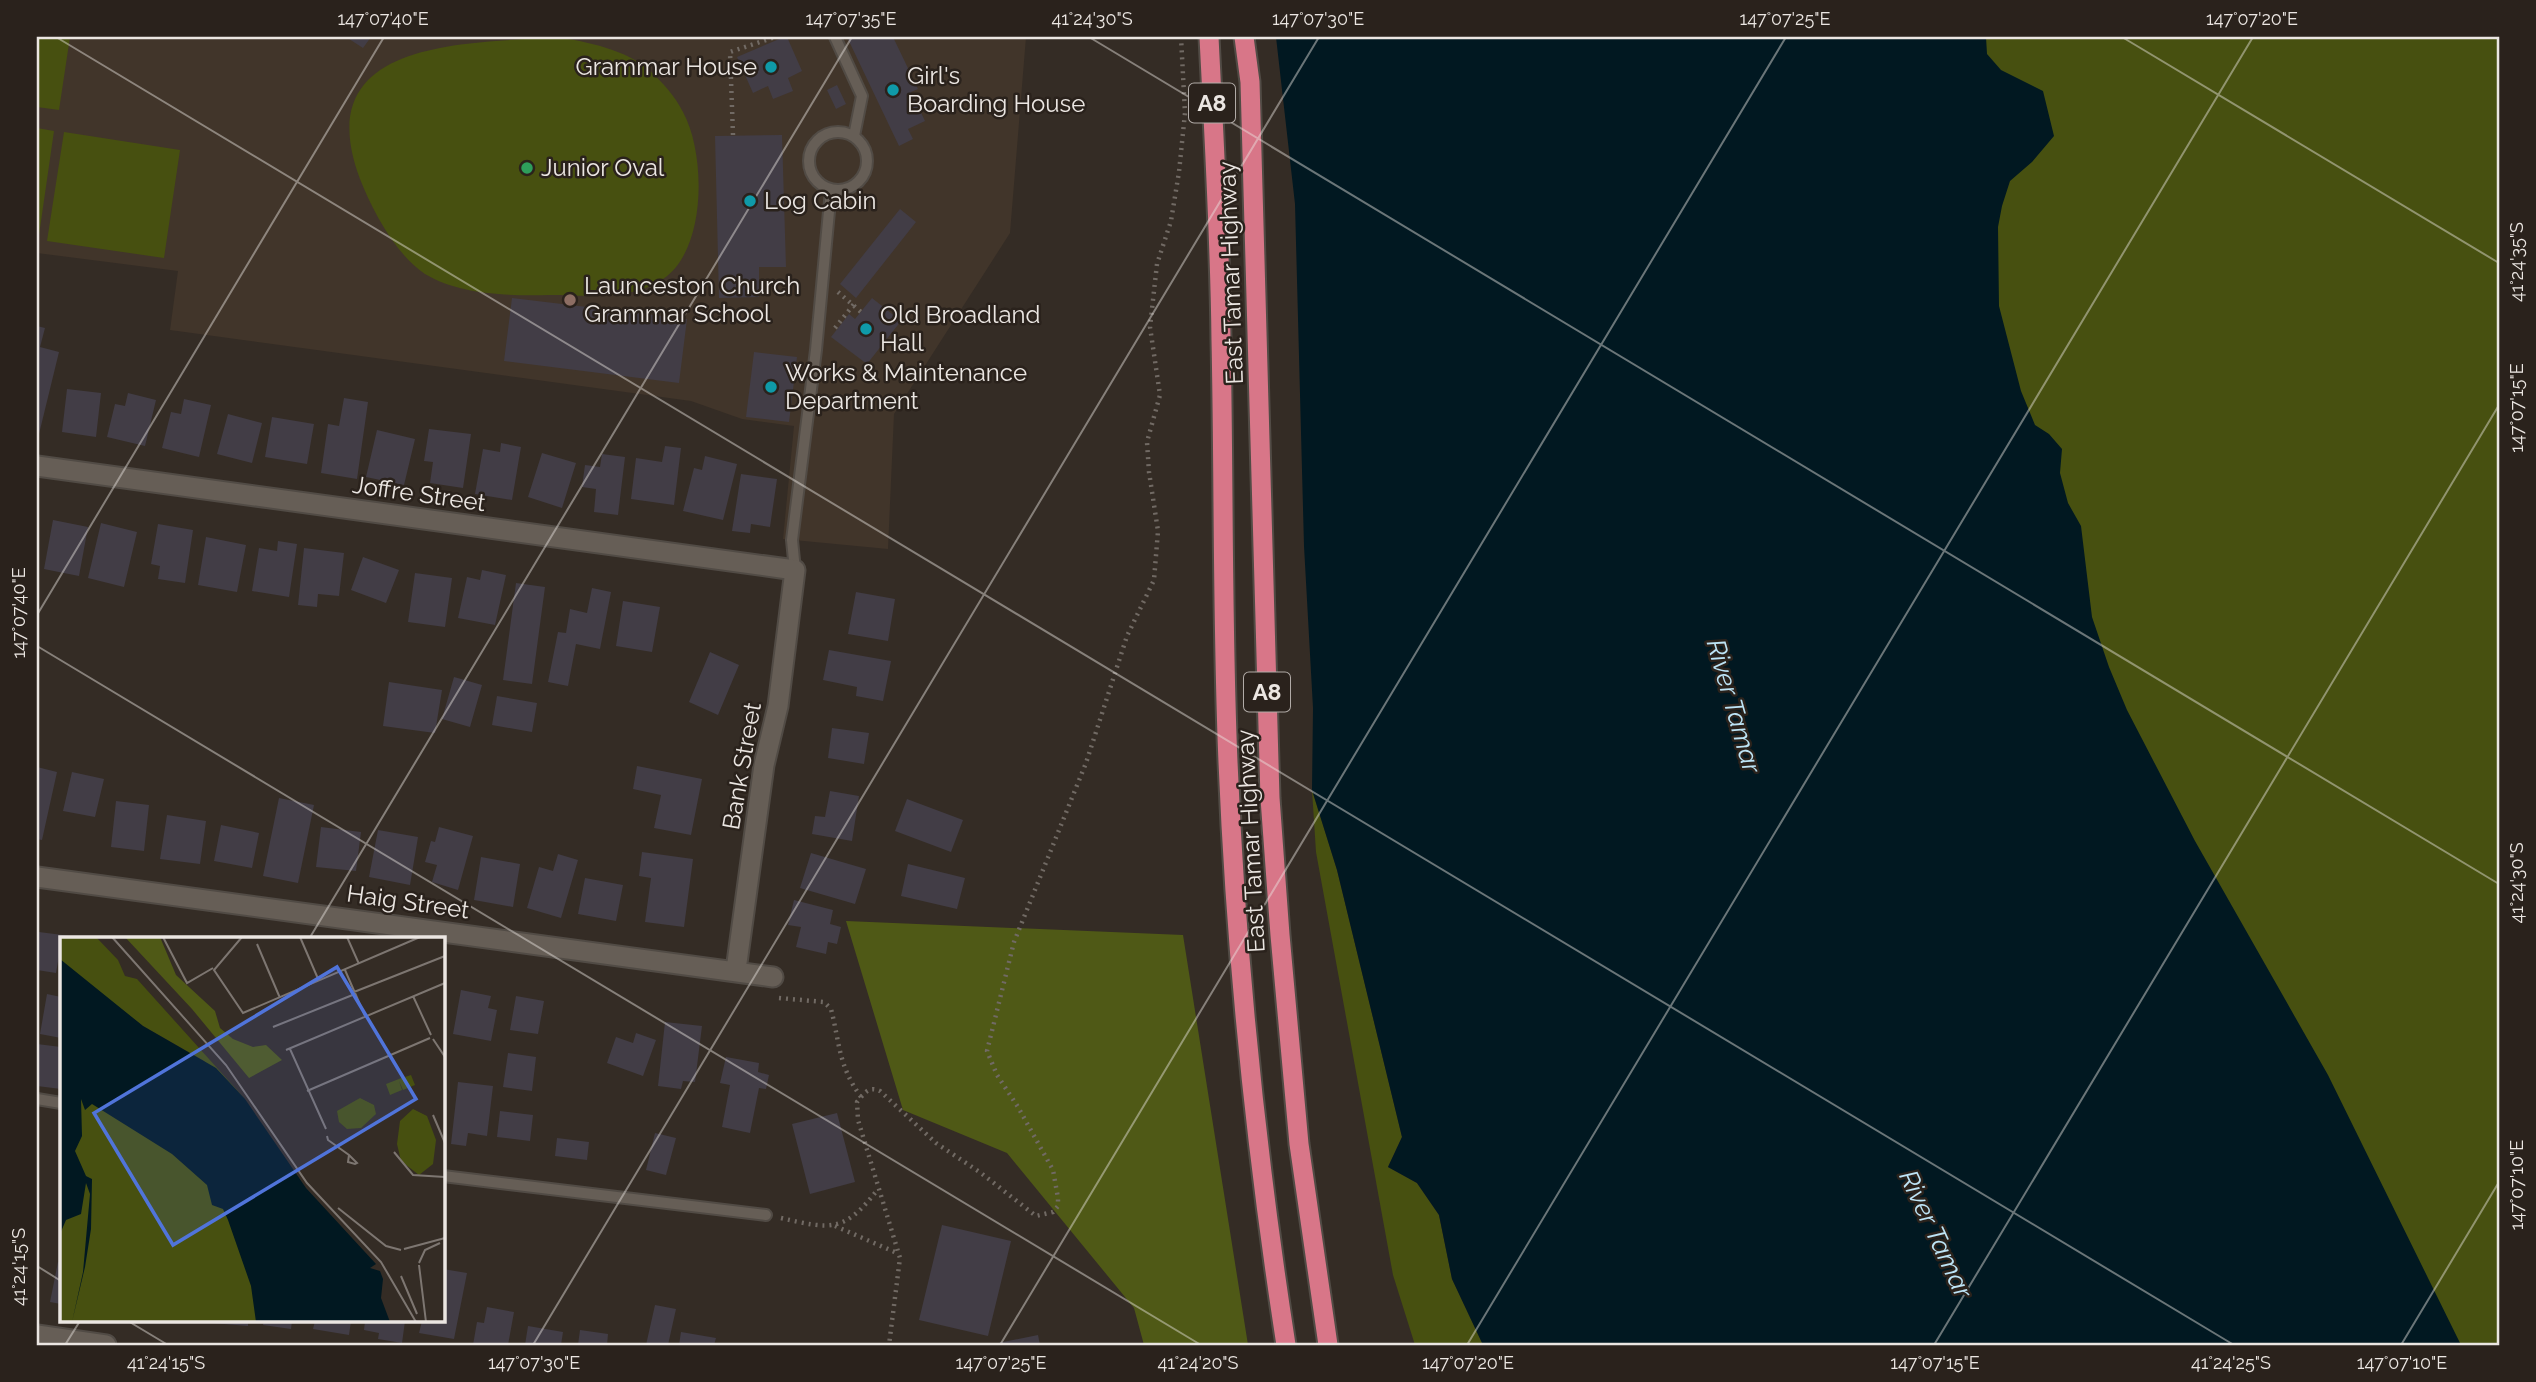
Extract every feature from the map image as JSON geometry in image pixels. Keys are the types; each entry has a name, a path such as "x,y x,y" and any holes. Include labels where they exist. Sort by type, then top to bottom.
{"highway":[{"name":"East Tamar Highway","path":"1209,37 1221,341 1223,629 1237,937 1270,1239 1286,1345"},
{"name":"East Tamar Highway","path":"1244,37 1250,82 1270,798 1299,1144 1328,1345"}],"street":[{"name":"Joffre Street","path":"37,467 795,570"},
{"name":"Bank Street","path":"736,971 764,765 778,706 795,570"},
{"name":"Haig Street","path":"37,877 736,971 772,987"},
{"path":"37,1335 106,1345"}],"lane":[{"path":"835,37 862,96 854,136"},
{"path":"837,131 854,136 861,142 868,159 863,177 849,188 831,190 815,180 808,163 809,153 819,138 837,131"},
{"path":"795,570 792,540 823,282 831,190"},
{"path":"37,1099 60,1103"},
{"path":"444,1177 766,1215"}],"path":[{"path":"733,135 730,52 775,37"},
{"path":"889,1345 899,1272 898,1253 859,1120 857,1102 868,1090 874,1088 880,1091 936,1143 981,1173 1036,1216 1053,1212 1058,1206 1058,1188 1052,1170 1018,1107 997,1075 987,1051 1014,942 1086,763 1127,636 1154,580 1158,531 1147,442 1160,395 1150,327 1157,264 1171,221 1179,172 1185,113 1181,37"},
{"path":"823,282 854,304 860,312"},
{"path":"772,987 824,1002 831,1009 835,1038 844,1068 861,1097"},
{"path":"766,1215 808,1224 841,1224 857,1215 878,1189"},
{"path":"831,1225 898,1253"}],"shaded area":[{"name":"Launceston Church Grammar School","path":"37,37 1026,37 1010,233 894,414 888,549 783,539 794,426 742,419 691,401 170,330 178,271 37,253"}],"green space":[{"path":"37,37 70,37 59,110 37,107"},
{"name":"Junior Oval","path":"556,37 593,44 640,63 664,85 683,112 691,130 698,176 695,224 688,247 677,265 663,279 637,291 623,294 593,296 485,293 454,286 425,274 404,256 395,244 378,218 360,179 350,133 356,98 375,74 404,58 440,48 480,42"},
{"path":"1832,37 2499,37 2499,1345 2397,1345"},
{"path":"37,128 54,131 39,235 37,234"},
{"path":"64,132 180,150 164,258 47,241"},
{"path":"1312,790 1337,870 1402,1137 1388,1167 1417,1183 1439,1215 1452,1279 1483,1345 1415,1345 1393,1275 1316,852"},
{"path":"846,921 1183,935 1248,1345 1144,1345 1134,1308 1007,1153 903,1110"}],"water":[{"name":"River Tamar","path":"1276,37 1986,37 1987,54 2001,70 2043,91 2054,136 2032,162 2010,181 1998,227 1999,306 2021,391 2035,425 2049,434 2062,449 2060,473 2068,503 2081,526 2092,617 2127,710 2195,841 2328,1075 2461,1345 1483,1345 1452,1279 1439,1215 1417,1183 1388,1167 1402,1137 1337,870 1312,790 1313,708 1304,546 1295,204"}],"building":[{"path":"346,37 371,37 363,48"},
{"name":"Grammar House","path":"787,37 802,71 788,78 793,91 773,99 768,86 753,93 737,57"},
{"name":"Girl's Boarding House","path":"847,37 893,37 918,89 911,92 925,121 908,129 913,139 899,146"},
{"path":"837,85 846,104 836,109 827,90"},
{"name":"Log Cabin","path":"782,135 786,267 759,267 759,297 719,298 715,136"},
{"path":"900,209 916,222 856,298 840,284"},
{"path":"512,298 687,319 679,383 504,361"},
{"name":"Old Broadland Hall","path":"872,298 901,321 867,364 831,337 849,314 855,319"},
{"path":"37,326 45,328 40,347 59,352 39,434 37,434"},
{"name":"Works & Maintenance Department","path":"754,352 797,357 789,422 746,417"},
{"path":"67,389 101,393 96,437 62,432"},
{"path":"128,393 156,400 145,446 107,437 115,404 125,406"},
{"path":"344,398 368,402 357,479 321,473 328,424 339,426"},
{"path":"184,399 211,405 199,457 162,448 171,412 181,414"},
{"path":"228,414 262,423 252,463 217,454"},
{"path":"272,417 314,424 307,464 265,457"},
{"path":"429,429 471,434 463,488 430,483 433,462 424,461"},
{"path":"377,430 415,439 404,485 366,477"},
{"path":"501,443 521,447 512,500 475,494 483,449 500,452"},
{"path":"665,446 681,448 674,505 631,499 636,458 662,462"},
{"path":"542,453 576,463 562,508 528,497"},
{"path":"602,454 625,457 618,515 594,512 596,489 582,487 585,465 600,467"},
{"path":"705,456 737,464 723,520 683,511 694,468 702,470"},
{"path":"741,474 777,479 770,527 751,524 750,533 732,531"},
{"path":"53,520 88,527 79,576 44,569"},
{"path":"101,523 137,532 124,587 88,578"},
{"path":"158,524 193,530 185,583 158,579 160,566 151,564"},
{"path":"206,537 246,545 237,592 198,585"},
{"path":"278,541 297,544 289,597 252,591 259,548 277,551"},
{"path":"304,548 344,553 339,596 318,594 317,607 298,605"},
{"path":"363,557 399,570 386,603 351,590"},
{"path":"482,570 506,575 495,625 458,618 467,577 480,580"},
{"path":"415,573 452,578 445,627 408,622"},
{"path":"516,583 545,587 532,684 503,680"},
{"path":"592,588 611,592 600,649 576,644 568,686 548,682 558,632 566,633 570,609 587,613"},
{"path":"856,592 895,599 888,641 848,634"},
{"path":"623,601 660,607 652,652 616,646"},
{"path":"829,650 891,661 883,701 856,696 857,687 823,680"},
{"path":"710,652 739,665 718,715 689,702"},
{"path":"454,677 482,685 470,727 442,719"},
{"path":"389,682 442,690 435,733 383,726"},
{"path":"497,696 537,703 532,732 492,725"},
{"path":"832,728 869,733 864,764 828,758"},
{"path":"637,766 702,779 691,835 654,828 661,795 633,789"},
{"path":"37,767 57,772 42,840 37,839"},
{"path":"72,772 104,779 95,817 63,811"},
{"path":"830,791 859,796 852,841 812,834 815,816 825,817"},
{"path":"279,798 314,805 298,883 263,876"},
{"path":"907,799 963,820 951,852 895,831"},
{"path":"116,801 149,805 144,851 111,847"},
{"path":"167,815 206,821 200,864 160,859"},
{"path":"221,825 259,833 252,868 214,861"},
{"path":"321,827 361,832 356,871 316,867"},
{"path":"439,827 473,836 458,890 432,882 437,865 425,862 431,841 435,842"},
{"path":"378,830 418,837 410,885 369,877"},
{"path":"642,852 693,859 684,927 645,922 651,878 639,876"},
{"path":"811,853 866,869 855,904 800,888"},
{"path":"558,854 578,860 561,918 527,908 539,867 553,871"},
{"path":"481,857 520,864 513,907 474,900"},
{"path":"908,864 965,878 957,909 901,896"},
{"path":"585,878 623,885 616,921 578,914"},
{"path":"794,900 833,910 830,924 841,927 837,944 828,942 826,954 796,947 801,927 788,925"},
{"path":"39,932 78,937 60,937 60,956 56,973 37,970"},
{"path":"461,990 491,996 488,1008 497,1010 491,1041 453,1034"},
{"path":"47,994 60,997 60,1038 40,1034"},
{"path":"516,996 544,1001 538,1034 510,1030"},
{"path":"665,1022 702,1026 695,1082 683,1081 681,1089 658,1086"},
{"path":"636,1033 656,1040 643,1076 607,1063 616,1037 633,1043"},
{"path":"37,1044 60,1047 60,1089 37,1086"},
{"path":"508,1053 536,1057 532,1091 503,1087"},
{"path":"726,1057 759,1063 758,1072 769,1075 766,1089 759,1088 750,1133 722,1127 730,1085 720,1083"},
{"path":"458,1082 493,1086 487,1136 468,1133 466,1146 451,1144"},
{"path":"500,1111 533,1115 530,1141 497,1137"},
{"path":"837,1113 855,1182 810,1194 792,1124"},
{"path":"655,1133 676,1138 666,1175 646,1170"},
{"path":"557,1138 589,1142 587,1160 555,1156"},
{"path":"942,1225 1011,1241 988,1336 919,1320"},
{"path":"58,1262 60,1304 50,1302"},
{"path":"444,1269 467,1273 454,1339 419,1333 422,1322 444,1322"},
{"path":"655,1305 676,1309 668,1345 646,1345"},
{"path":"487,1307 514,1312 508,1345 473,1345 477,1322 484,1323"},
{"path":"248,1322 248,1326 212,1323"},
{"path":"264,1322 292,1322 291,1329 263,1325"},
{"path":"315,1322 351,1322 349,1335 313,1329"},
{"path":"365,1322 405,1322 402,1343 378,1339 379,1333 364,1330"},
{"path":"528,1326 563,1332 561,1345 525,1345"},
{"path":"580,1330 608,1334 607,1345 578,1345"},
{"path":"681,1332 716,1338 714,1345 679,1345"},
{"path":"1038,1335 1040,1345 993,1345 993,1344"}],"place":[{"name":"Grammar House","path":"771,67"},
{"name":"Girl's Boarding House","path":"893,90"},
{"name":"Junior Oval","path":"527,168"},
{"name":"Log Cabin","path":"750,201"},
{"name":"Launceston Church Grammar School","path":"570,300"},
{"name":"Old Broadland Hall","path":"866,329"},
{"name":"Works & Maintenance Department","path":"771,387"}]}
